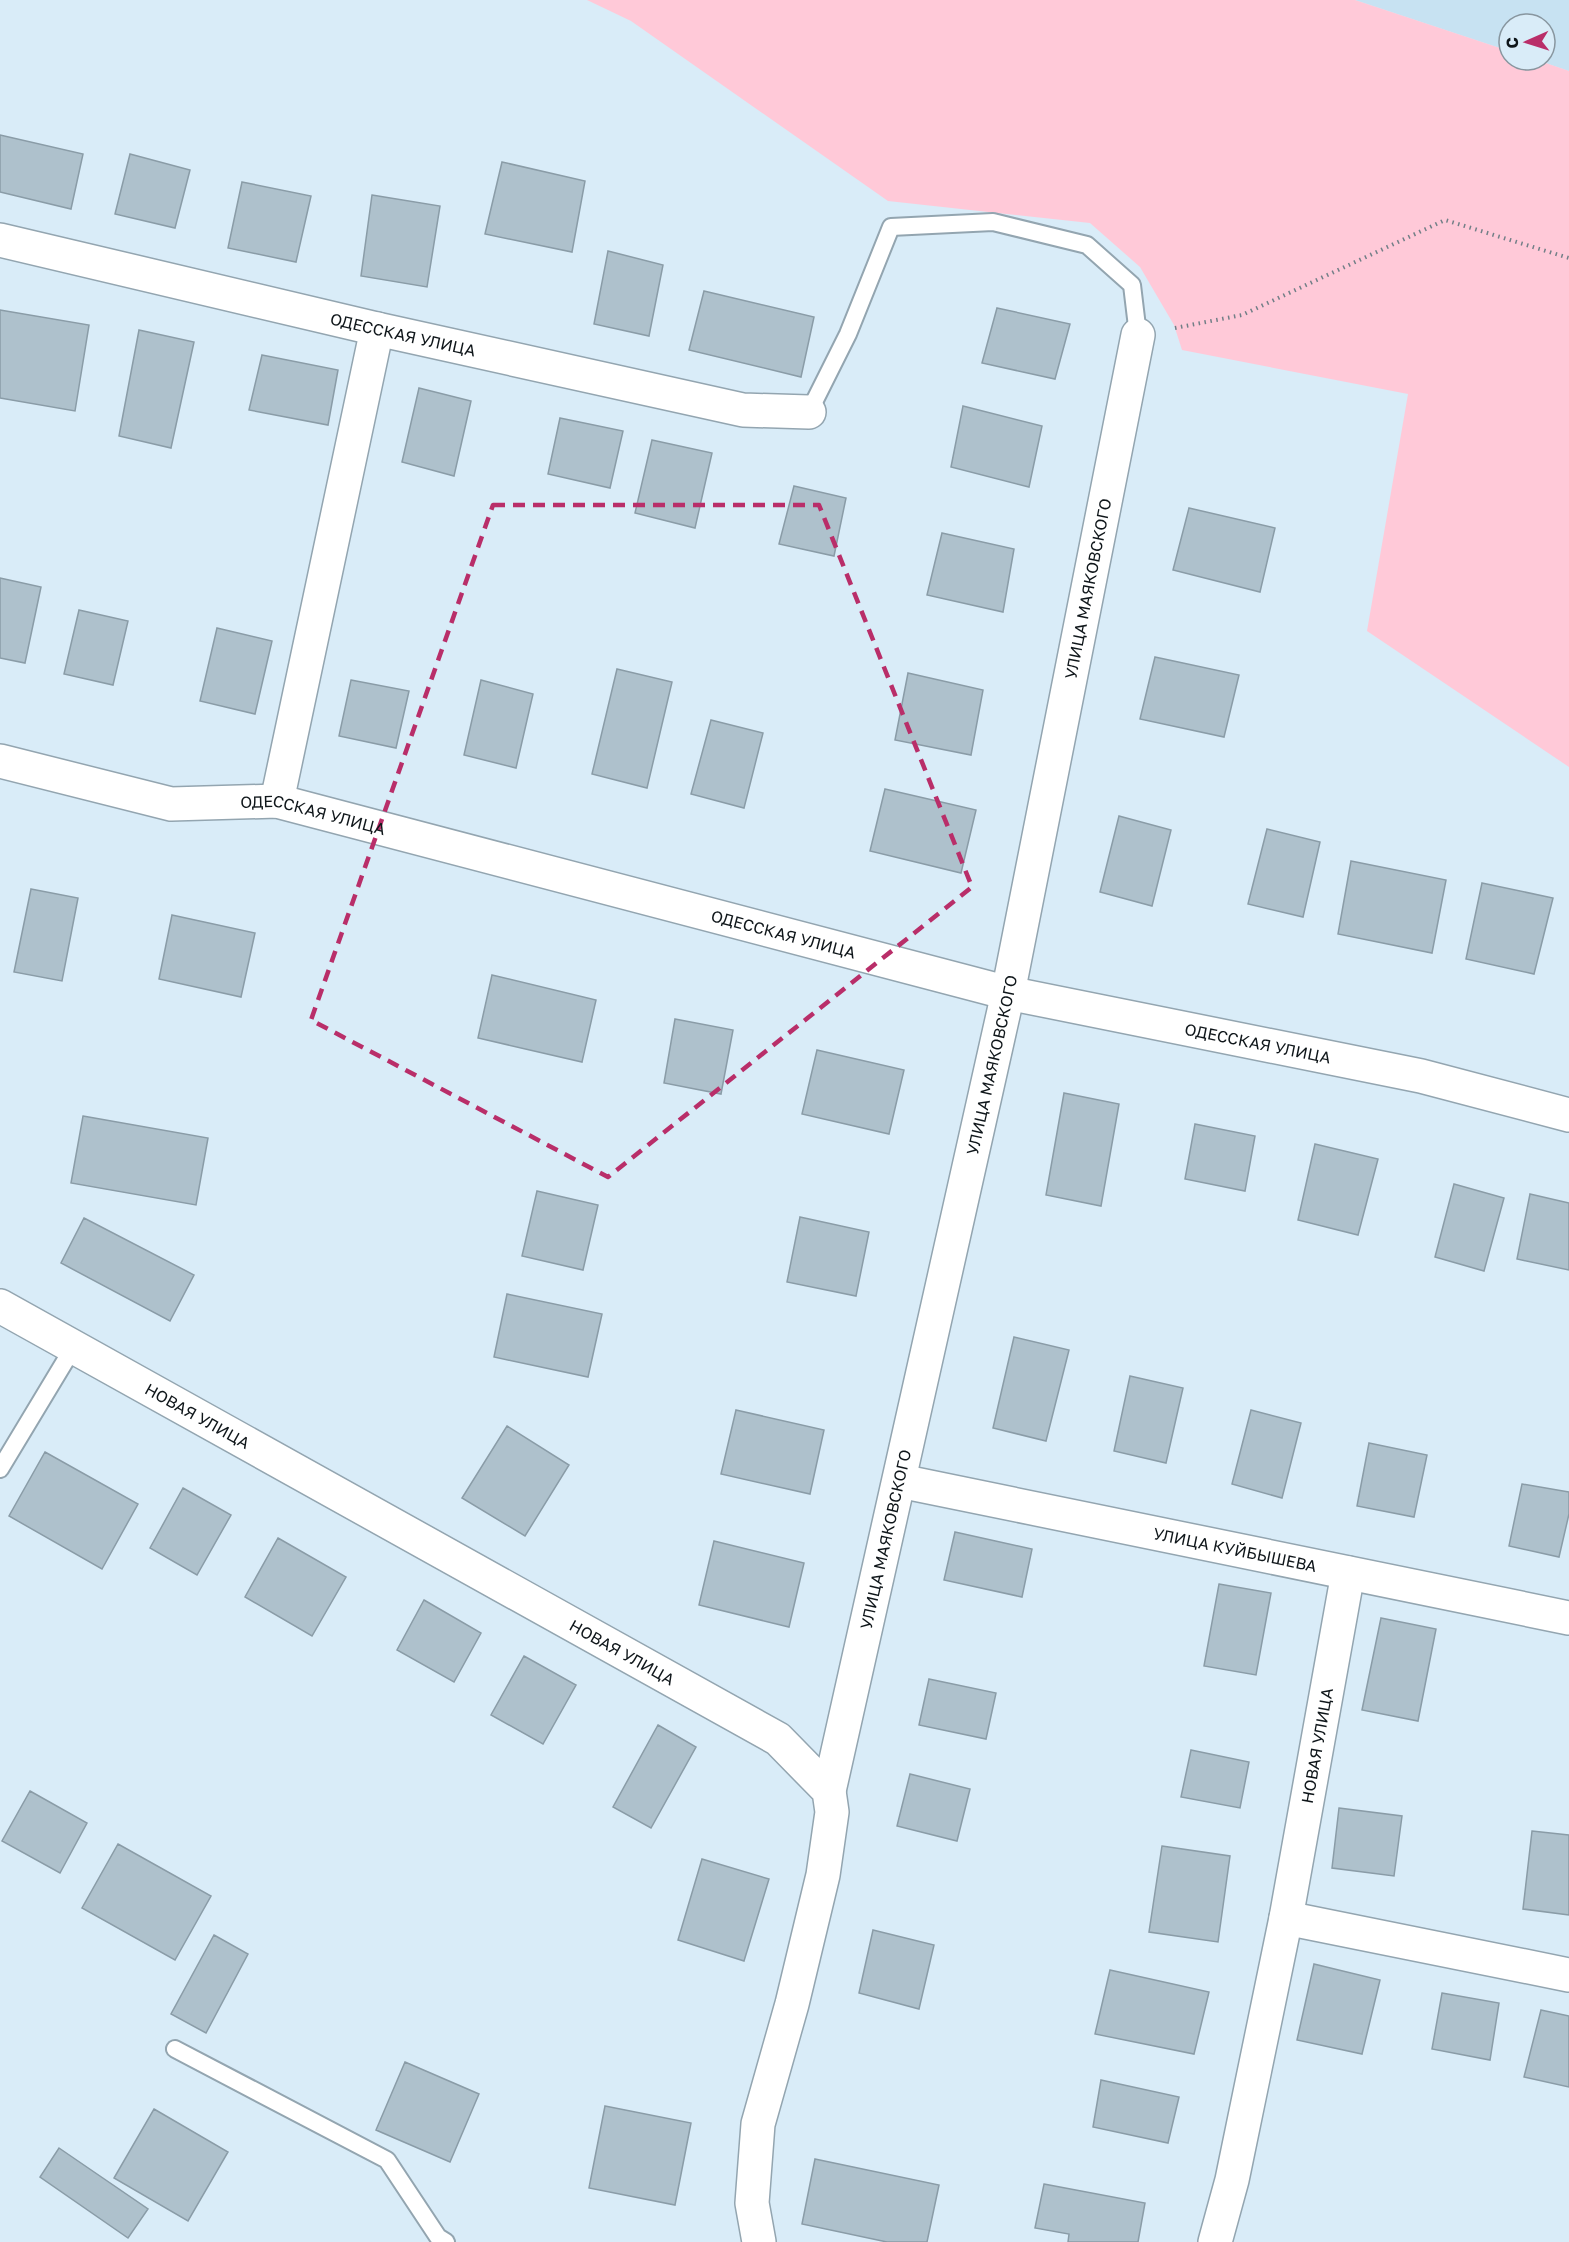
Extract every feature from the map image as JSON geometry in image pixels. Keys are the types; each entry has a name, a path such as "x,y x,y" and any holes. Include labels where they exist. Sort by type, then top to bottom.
{"street":[{"name":"ОДЕССКАЯ УЛИЦА","path":"0,240 743,410 809,412"},
{"path":"277,801 377,328"},
{"name":"УЛИЦА МАЯКОВСКОГО","path":"829,1791 1008,993 1138,335"},
{"name":"ОДЕССКАЯ УЛИЦА","path":"0,761 171,804 277,801 1008,993 1421,1076 1569,1115"},
{"name":"НОВАЯ УЛИЦА","path":"0,1306 778,1739 829,1791"},
{"name":"УЛИЦА КУЙБЫШЕВА","path":"900,1481 1569,1618"},
{"name":"НОВАЯ УЛИЦА","path":"1215,2242 1232,2180 1286,1918 1348,1573"},
{"path":"759,2242 752,2203 758,2124 792,2004 823,1875 832,1812 829,1791"},
{"path":"1286,1918 1569,1975"}],"lane":[{"path":"809,412 848,334 891,227 993,222 1087,245 1132,285 1138,335"},
{"path":"0,1469 74,1348"},
{"path":"175,2049 387,2160 438,2237 446,2242"}],"path":[{"path":"1138,335 1242,315 1445,220 1569,258"}],"highlighted area":[{"path":"493,505 819,505 972,887 608,1177 311,1020"}],"shaded area":[{"path":"587,0 1355,0 1497,47 1497,72 1557,72 1557,67 1569,71 1569,767 1367,631 1408,394 1182,350 1174,325 1140,267 1090,223 888,201 631,21"},
{"path":"1355,0 1569,0 1569,71 1557,67 1557,12 1497,12 1497,47"}],"building":[{"path":"0,135 83,154 71,209 0,192"},
{"path":"130,154 190,170 175,228 115,214"},
{"path":"502,162 585,181 572,252 485,234"},
{"path":"242,182 311,196 296,262 228,248"},
{"path":"372,195 440,206 427,287 361,276"},
{"path":"608,251 663,265 649,336 594,324"},
{"path":"704,291 814,317 801,377 689,350"},
{"path":"997,308 1070,324 1055,379 982,363"},
{"path":"0,310 89,325 75,411 0,398"},
{"path":"139,330 194,342 171,448 119,436"},
{"path":"262,355 338,370 328,425 249,410"},
{"path":"419,388 471,401 454,476 402,462"},
{"path":"963,406 1042,426 1029,487 951,467"},
{"path":"560,418 623,431 610,488 548,474"},
{"path":"652,440 712,453 695,528 635,513"},
{"path":"794,486 846,498 834,556 779,544"},
{"path":"1189,508 1275,528 1260,592 1173,570"},
{"path":"942,533 1014,549 1003,612 927,595"},
{"path":"0,578 41,587 25,663 0,658"},
{"path":"79,610 128,621 113,685 64,674"},
{"path":"217,628 272,641 255,714 200,701"},
{"path":"1155,657 1239,675 1224,737 1140,719"},
{"path":"617,669 672,682 647,788 592,774"},
{"path":"908,673 983,690 971,755 895,740"},
{"path":"351,680 409,691 396,748 339,736"},
{"path":"481,680 533,694 516,768 464,755"},
{"path":"711,720 763,733 744,808 691,794"},
{"path":"885,789 976,810 961,873 870,851"},
{"path":"1119,816 1171,830 1152,906 1100,892"},
{"path":"1267,829 1320,842 1303,917 1248,904"},
{"path":"1351,861 1446,880 1432,953 1338,934"},
{"path":"1482,883 1553,898 1534,974 1466,959"},
{"path":"31,889 78,898 62,981 14,972"},
{"path":"172,915 255,933 241,997 159,979"},
{"path":"492,975 596,1000 582,1062 478,1038"},
{"path":"675,1019 733,1030 721,1094 664,1083"},
{"path":"817,1050 904,1070 889,1134 802,1114"},
{"path":"1064,1093 1119,1104 1101,1206 1046,1195"},
{"path":"83,1116 208,1138 196,1205 71,1183"},
{"path":"1195,1124 1255,1136 1245,1191 1185,1179"},
{"path":"1315,1144 1378,1159 1358,1235 1298,1220"},
{"path":"1454,1184 1504,1198 1484,1271 1435,1257"},
{"path":"537,1191 598,1205 583,1270 522,1256"},
{"path":"1530,1194 1569,1203 1569,1270 1517,1259"},
{"path":"800,1217 869,1232 856,1296 787,1282"},
{"path":"84,1218 194,1275 170,1321 61,1263"},
{"path":"507,1294 602,1314 588,1377 494,1357"},
{"path":"1014,1337 1069,1350 1046,1441 993,1428"},
{"path":"1130,1376 1183,1388 1166,1463 1114,1451"},
{"path":"736,1410 824,1430 810,1494 721,1474"},
{"path":"1251,1410 1301,1423 1282,1498 1232,1484"},
{"path":"507,1426 569,1465 525,1536 462,1498"},
{"path":"1369,1443 1427,1455 1414,1517 1357,1506"},
{"path":"45,1452 138,1504 102,1569 9,1516"},
{"path":"1522,1484 1569,1492 1569,1514 1559,1557 1509,1546"},
{"path":"183,1488 231,1515 197,1575 150,1548"},
{"path":"955,1532 1032,1549 1022,1597 944,1580"},
{"path":"278,1538 346,1577 312,1636 245,1597"},
{"path":"714,1541 804,1563 789,1627 699,1605"},
{"path":"1219,1584 1271,1593 1256,1675 1204,1666"},
{"path":"424,1600 481,1633 454,1682 397,1650"},
{"path":"1381,1618 1436,1629 1418,1721 1362,1710"},
{"path":"524,1656 576,1685 543,1744 491,1715"},
{"path":"929,1679 996,1693 986,1739 919,1725"},
{"path":"658,1725 696,1747 651,1828 613,1807"},
{"path":"1191,1750 1249,1762 1240,1808 1181,1797"},
{"path":"910,1774 970,1789 957,1841 897,1826"},
{"path":"30,1791 87,1823 60,1873 2,1841"},
{"path":"1339,1808 1402,1816 1394,1876 1332,1868"},
{"path":"1532,1831 1569,1835 1569,1915 1523,1909"},
{"path":"118,1844 211,1896 175,1960 82,1908"},
{"path":"1162,1846 1230,1856 1218,1942 1149,1932"},
{"path":"702,1859 769,1879 744,1961 678,1940"},
{"path":"873,1930 934,1945 919,2009 859,1993"},
{"path":"214,1935 248,1954 206,2033 171,2014"},
{"path":"1314,1964 1380,1980 1362,2054 1297,2040"},
{"path":"1110,1970 1209,1992 1194,2054 1095,2034"},
{"path":"1442,1993 1499,2003 1490,2060 1432,2049"},
{"path":"1541,2010 1569,2016 1569,2087 1524,2077"},
{"path":"405,2062 479,2094 450,2162 376,2130"},
{"path":"1101,2080 1179,2097 1168,2143 1093,2127"},
{"path":"605,2106 691,2123 675,2205 589,2188"},
{"path":"154,2109 228,2152 188,2221 114,2178"},
{"path":"59,2148 148,2209 128,2238 40,2177"},
{"path":"815,2159 939,2185 927,2242 887,2242 802,2224"},
{"path":"1044,2184 1145,2203 1138,2242 1068,2242 1069,2234 1035,2228"}]}
